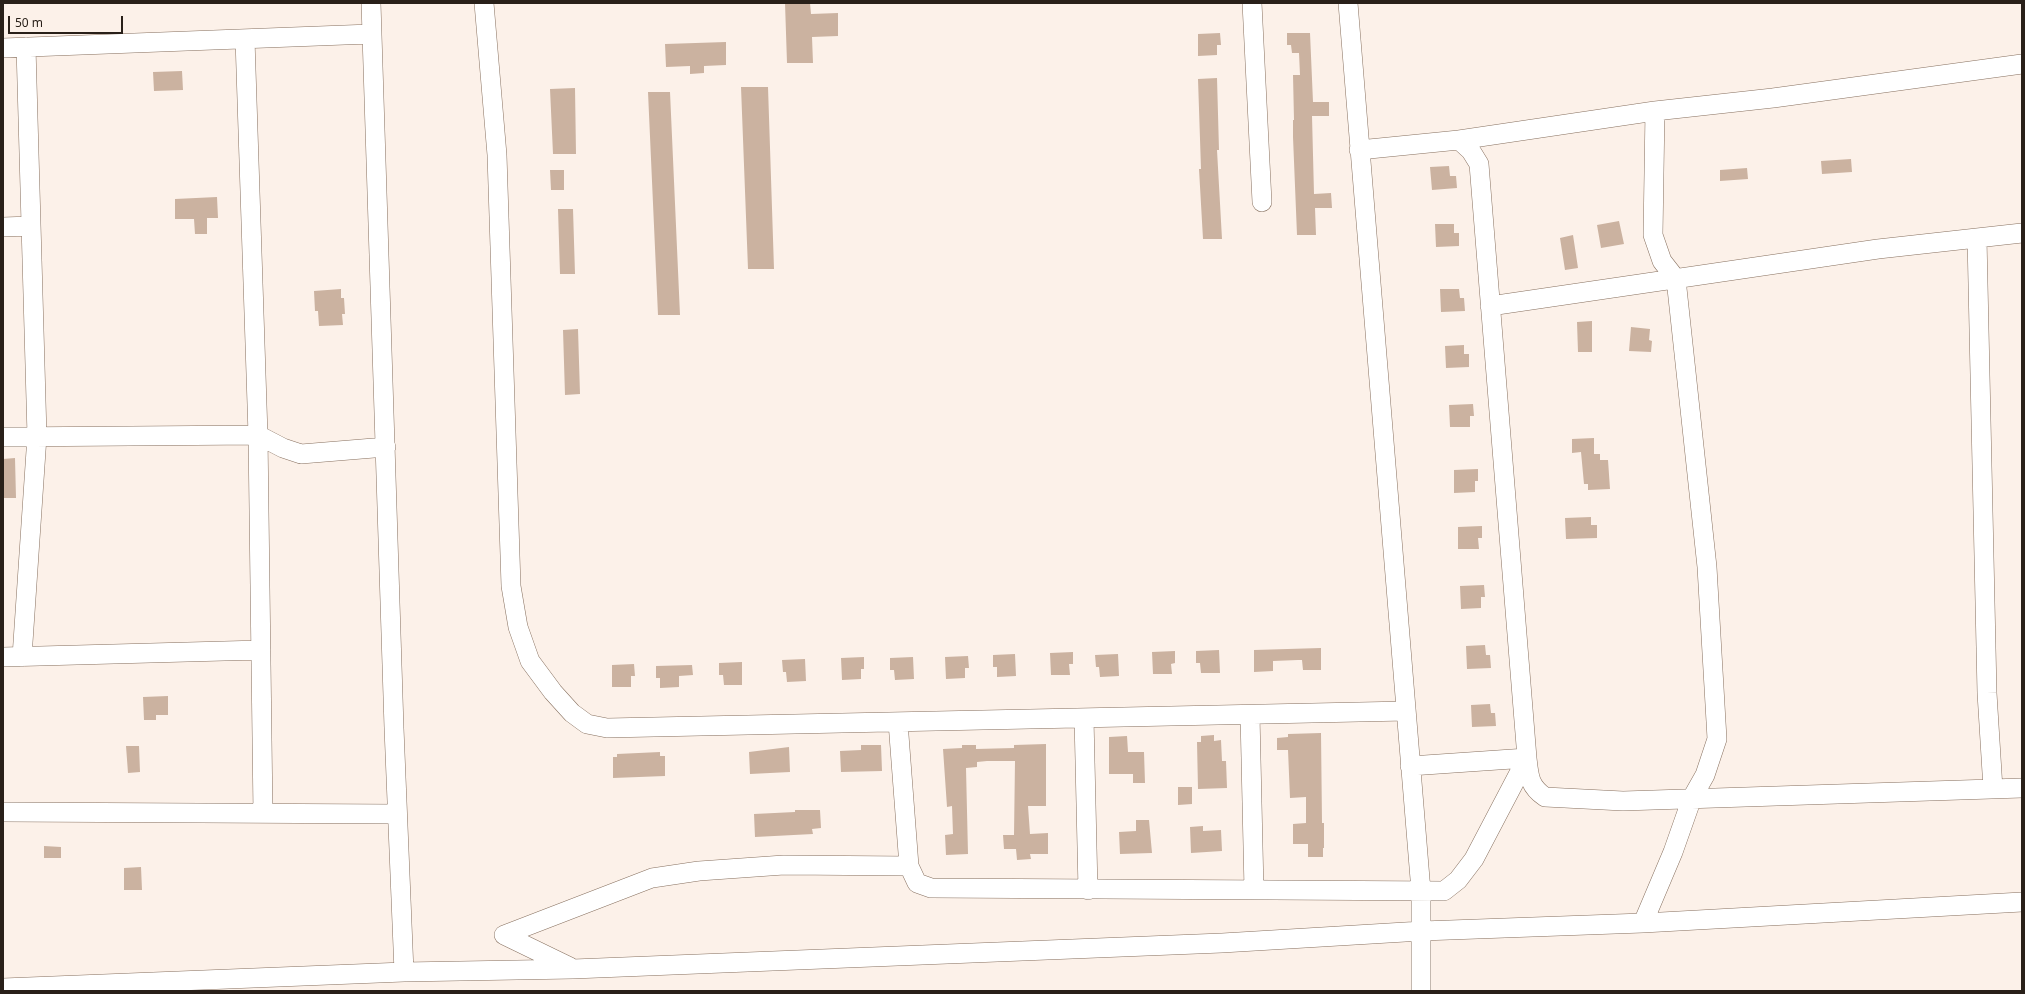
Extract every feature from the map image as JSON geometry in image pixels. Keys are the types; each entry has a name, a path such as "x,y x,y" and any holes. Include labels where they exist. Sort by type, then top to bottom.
{"street":[{"path":"371,3 397,814 404,972"},
{"path":"484,3 497,155 511,586 518,627 530,661 549,687 572,713 587,724 607,728 1406,711"},
{"path":"1252,3 1262,202"},
{"path":"1348,3 1421,891 1422,991"},
{"path":"3,48 372,34"},
{"path":"245,39 258,434 263,813"},
{"path":"22,657 37,436 26,47"},
{"path":"1360,150 1459,140 1655,111 1773,98 2022,64"},
{"path":"1643,923 1673,852 1692,798 1705,775 1717,739 1707,567 1676,279 1662,260 1653,236 1655,111"},
{"path":"1459,140 1471,150 1479,164 1527,758 1529,778 1535,790 1545,797 1623,801 1852,795 2022,788"},
{"path":"3,227 31,226"},
{"path":"1490,306 1878,249 2022,234"},
{"path":"1977,238 1987,693 1993,789"},
{"path":"3,437 258,434 283,448 301,454 386,447"},
{"path":"3,657 261,650"},
{"path":"1250,715 1254,890"},
{"path":"1084,718 1088,890"},
{"path":"898,722 909,866 917,882 931,888 1444,891 1458,880 1474,859 1527,758"},
{"path":"1410,766 1527,758"},
{"path":"3,812 397,814"},
{"path":"573,969 504,935 633,885 658,877 699,871 784,865 909,866"},
{"path":"3,988 355,983 404,972 573,969 1222,943 1422,931 1643,923 2022,902"}],"building":[{"path":"785,3 810,3 811,14 838,13 838,36 812,37 813,63 787,63"},
{"path":"1220,33 1221,45 1217,45 1217,55 1198,56 1198,34"},
{"path":"1287,33 1310,33 1313,102 1329,102 1329,116 1312,116 1314,194 1331,193 1332,208 1315,208 1316,235 1297,235 1293,137 1293,75 1300,75 1299,53 1292,53 1291,45 1287,45"},
{"path":"726,42 726,65 704,66 704,73 690,74 690,66 666,67 665,44"},
{"path":"182,71 183,90 154,91 153,72"},
{"path":"1217,78 1219,150 1217,150 1222,239 1203,239 1199,169 1201,169 1198,79"},
{"path":"741,87 768,87 774,269 748,269"},
{"path":"575,88 576,154 553,154 550,89"},
{"path":"648,92 670,92 680,315 658,315"},
{"path":"1851,159 1852,172 1822,174 1821,161"},
{"path":"1449,166 1450,176 1456,176 1457,188 1432,190 1430,167"},
{"path":"1747,168 1748,179 1720,181 1720,170"},
{"path":"550,170 564,170 564,190 551,190"},
{"path":"217,197 218,218 207,218 207,234 195,234 194,219 175,219 175,199"},
{"path":"558,209 573,209 575,274 560,274"},
{"path":"1619,221 1624,244 1601,248 1597,225"},
{"path":"1435,224 1454,224 1454,233 1459,233 1459,246 1436,247"},
{"path":"1573,235 1578,268 1565,270 1560,238"},
{"path":"341,289 341,298 344,298 345,314 342,314 343,325 319,326 318,311 315,311 314,291"},
{"path":"1440,289 1459,289 1460,298 1464,298 1465,311 1441,312"},
{"path":"1592,321 1592,352 1578,352 1577,322"},
{"path":"1631,327 1650,329 1649,340 1652,341 1651,352 1629,351"},
{"path":"578,329 580,394 565,395 563,330"},
{"path":"1464,345 1464,354 1469,354 1469,367 1446,368 1445,346"},
{"path":"1473,404 1474,416 1470,416 1470,427 1450,427 1449,405"},
{"path":"1594,438 1594,454 1600,454 1600,460 1608,460 1610,489 1588,490 1588,484 1584,484 1581,452 1572,453 1572,439"},
{"path":"15,458 16,498 3,498 3,459"},
{"path":"1478,469 1478,481 1475,481 1475,492 1454,493 1454,470"},
{"path":"1591,517 1591,525 1597,525 1597,538 1566,539 1565,518"},
{"path":"1482,526 1482,538 1478,538 1479,549 1458,549 1458,527"},
{"path":"1484,585 1485,597 1481,597 1481,608 1461,609 1460,586"},
{"path":"1485,645 1486,655 1490,655 1491,668 1467,669 1466,646"},
{"path":"1321,648 1321,670 1303,670 1302,660 1298,660 1273,661 1273,671 1254,672 1254,650"},
{"path":"1219,650 1220,673 1201,673 1200,663 1196,663 1196,651"},
{"path":"1175,651 1175,663 1171,664 1172,674 1153,674 1152,652"},
{"path":"1073,652 1073,664 1069,664 1070,675 1051,675 1050,653"},
{"path":"1015,654 1016,676 997,677 997,667 993,667 993,655"},
{"path":"1118,654 1119,676 1100,677 1099,667 1096,667 1095,655"},
{"path":"968,656 969,668 965,668 965,678 946,679 945,657"},
{"path":"864,657 864,669 861,669 861,679 842,680 841,658"},
{"path":"913,657 914,679 895,680 894,670 890,670 890,658"},
{"path":"805,659 806,681 787,682 786,672 783,672 782,660"},
{"path":"742,662 742,685 724,685 723,675 719,675 719,663"},
{"path":"634,664 635,676 631,676 631,687 612,687 612,665"},
{"path":"692,665 693,675 679,676 679,687 660,688 660,678 656,678 656,666"},
{"path":"168,696 168,715 156,715 156,720 144,720 143,697"},
{"path":"1490,704 1491,713 1495,713 1496,726 1472,727 1471,705"},
{"path":"1321,733 1322,823 1324,823 1324,848 1323,857 1308,857 1308,844 1293,844 1293,824 1306,823 1306,797 1290,798 1288,750 1277,750 1277,738 1288,737 1288,734"},
{"path":"1214,735 1214,741 1221,740 1222,761 1226,761 1227,788 1198,789 1197,742 1201,742 1201,736"},
{"path":"1127,736 1128,752 1144,752 1145,783 1133,783 1133,774 1109,774 1109,737"},
{"path":"1046,744 1046,806 1028,806 1030,834 1048,833 1048,854 1030,854 1031,859 1017,860 1016,849 1004,849 1003,835 1014,835 1015,761 987,761 977,762 977,767 966,768 968,854 946,855 945,835 953,834 952,806 947,807 943,749 962,748 962,745 976,745 976,749 1014,748 1014,745"},
{"path":"861,745 881,745 882,771 841,772 840,751 861,750"},
{"path":"126,746 139,746 140,772 128,773"},
{"path":"789,747 790,772 750,774 749,752"},
{"path":"660,752 660,756 665,756 665,776 613,778 613,757 617,757 617,754"},
{"path":"1178,787 1192,787 1192,804 1178,805"},
{"path":"795,810 820,810 821,828 812,829 813,834 755,837 754,814 795,812"},
{"path":"1136,820 1149,820 1152,853 1120,854 1119,832 1136,831"},
{"path":"1203,826 1203,831 1221,830 1222,851 1191,853 1190,827"},
{"path":"44,846 61,847 61,858 44,858"},
{"path":"141,867 142,890 124,890 124,868"}]}
